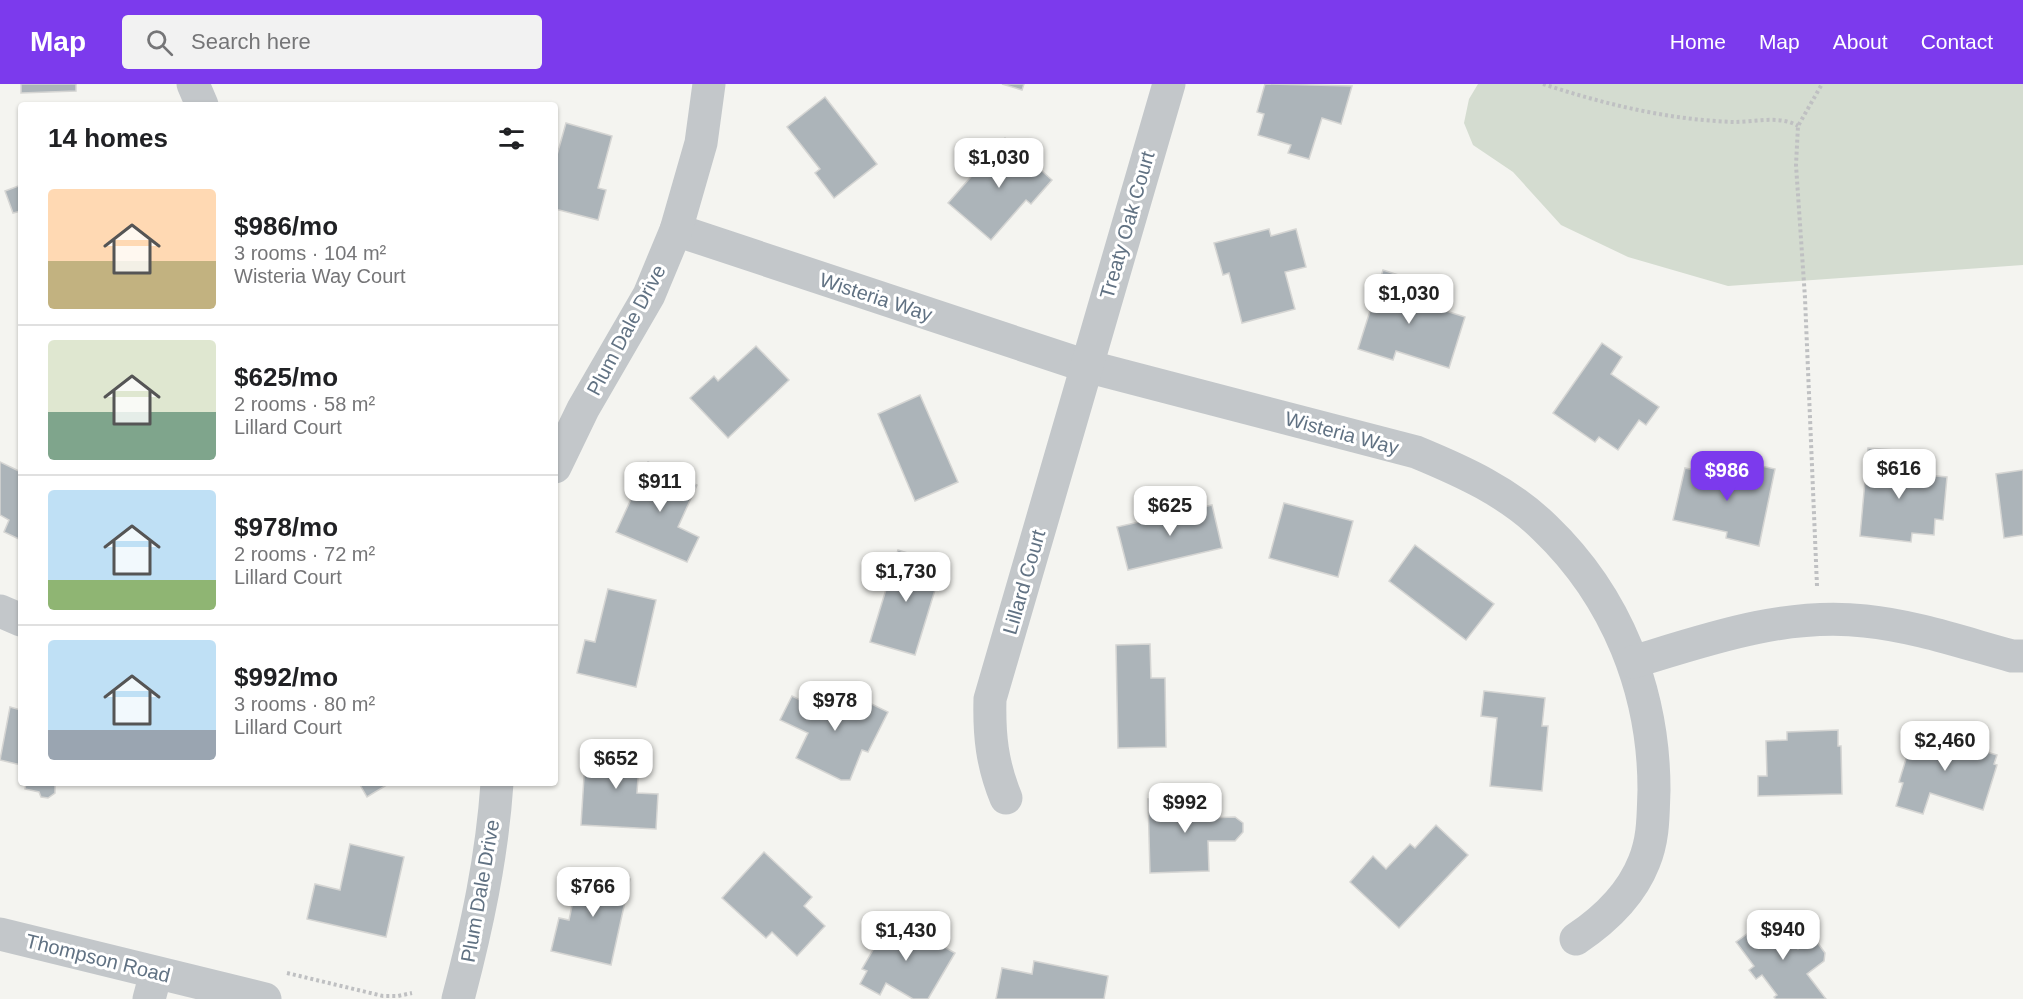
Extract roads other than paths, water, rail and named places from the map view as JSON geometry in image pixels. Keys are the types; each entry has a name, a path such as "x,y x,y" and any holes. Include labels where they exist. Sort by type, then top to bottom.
{"street":[{"path":"193,84 201,102"},
{"name":"Plum Dale Drive","path":"558,461 583,409 649,295 676,230 701,143 709,84"},
{"name":"Treaty Oak Court","path":"1086,366 1169,84"},
{"name":"Wisteria Way","path":"676,230 1086,366 1416,452 1468,474 1515,503 1544,527 1573,557 1595,587 1622,636 1633,662 1646,706 1653,762 1653,826 1644,861 1625,896 1601,922 1576,939"},
{"name":"Lillard Court","path":"1006,798 995,771 989,736 990,699 1086,366"},
{"path":"0,611 18,619"},
{"path":"1633,662 1750,628 1819,620 1864,621 1903,627 2012,656 2023,656"},
{"name":"Plum Dale Drive","path":"459,999 480,915 493,838 497,786"},
{"name":"Thompson Road","path":"0,934 152,986 265,999"}]}
